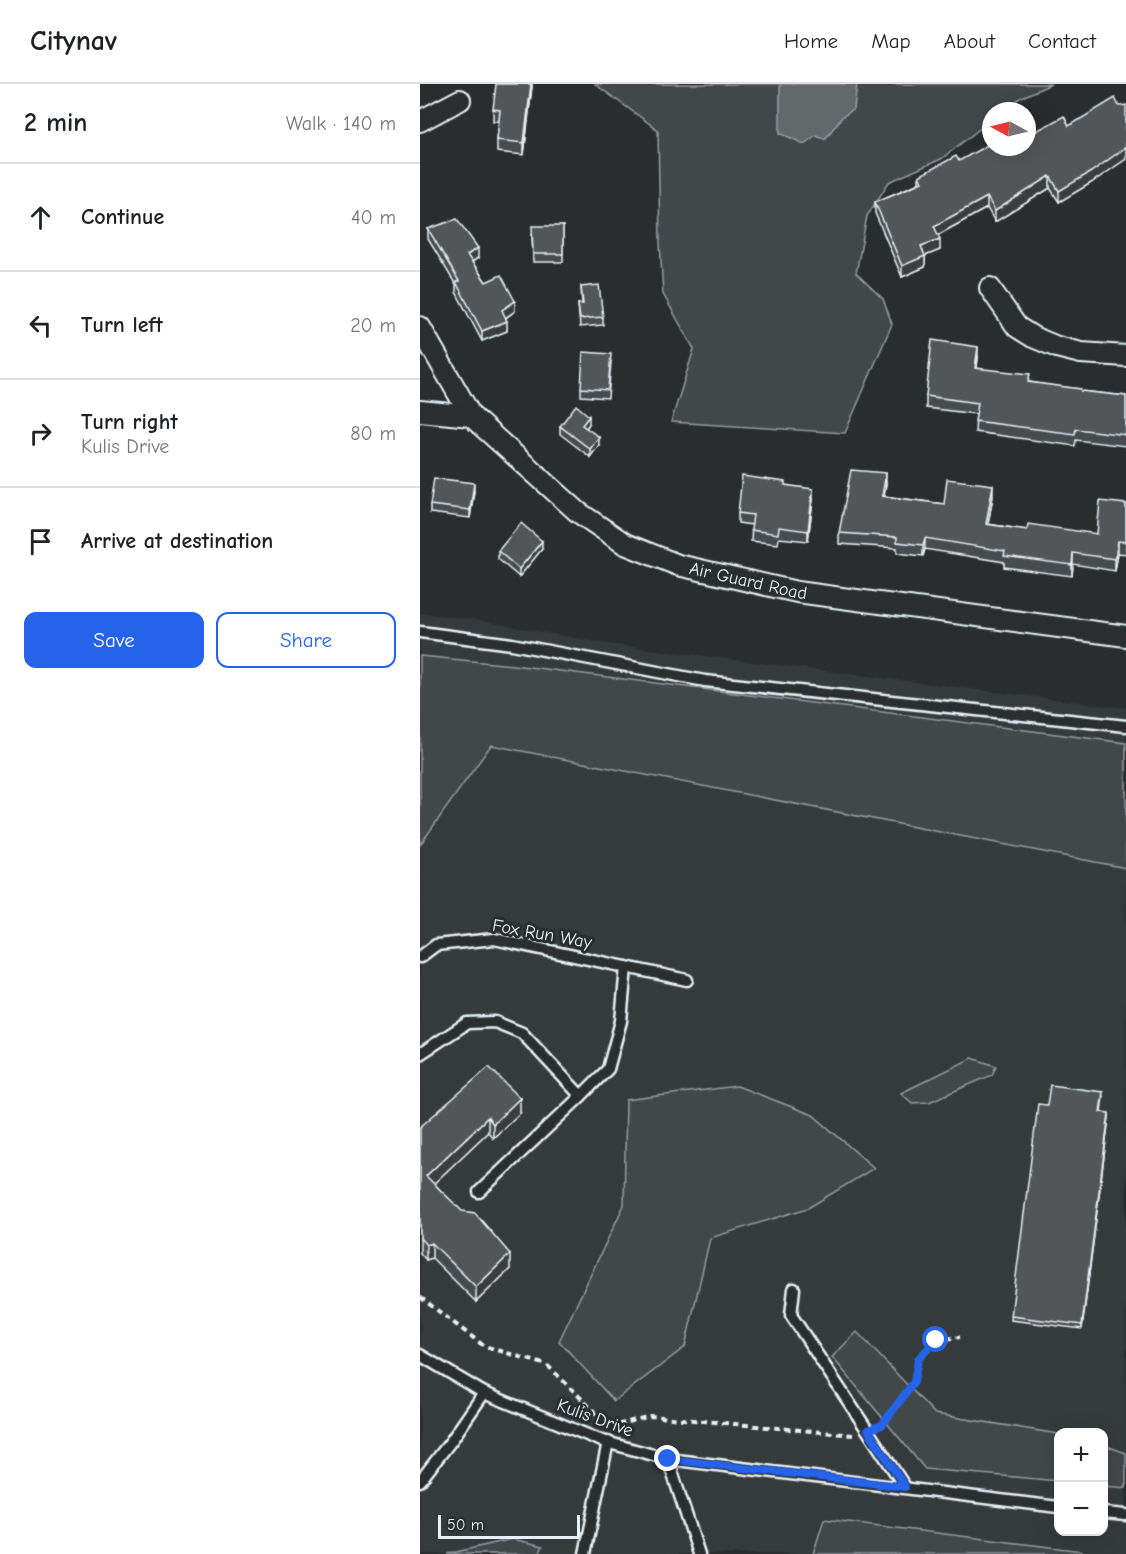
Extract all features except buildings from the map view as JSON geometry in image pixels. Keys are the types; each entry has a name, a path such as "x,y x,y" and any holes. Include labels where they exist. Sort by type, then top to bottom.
{"street":[{"path":"420,121 460,100"},
{"path":"990,288 1017,327 1033,337 1057,347 1081,353 1126,356"},
{"name":"Air Guard Road","path":"420,327 471,416 578,512 625,544 678,565 797,592 1126,636"},
{"path":"420,411 471,416"}],"lane":[{"path":"420,632 512,644 705,681 1126,726"},
{"name":"Fox Run Way","path":"420,957 436,945 494,939 687,980"},
{"path":"479,1192 608,1069 621,1021 626,967"},
{"path":"420,1054 467,1023 495,1022 522,1033 581,1096"},
{"path":"794,1288 791,1315 905,1487"},
{"name":"Kulis Drive","path":"420,1355 484,1393 608,1442 668,1459 1054,1506"},
{"path":"420,1481 484,1393"},
{"path":"585,1554 608,1442"},
{"path":"668,1459 699,1554"},
{"path":"1108,1513 1126,1515"}],"path":[{"path":"420,1297 484,1346 547,1365 593,1410 601,1427 650,1416 854,1435 882,1425 914,1382 918,1359 936,1340 960,1337"}],"shaded area":[{"path":"595,84 1051,84 1015,102 982,102 982,127 941,159 889,182 867,216 856,273 883,299 892,324 845,433 671,422 694,349 663,294 658,130"},
{"path":"780,84 857,84 854,109 842,117 825,139 816,135 804,144 780,133"},
{"path":"420,613 477,620 607,644 1126,708 1126,1554 420,1554"},
{"path":"420,656 513,665 1126,743 1126,868 491,745 420,845"},
{"path":"972,1058 996,1066 992,1075 929,1102 912,1103 901,1093"},
{"path":"737,1086 813,1115 874,1168 808,1208 710,1238 685,1347 614,1401 559,1341 624,1205 626,1100"},
{"path":"857,1332 935,1414 1054,1433 1054,1481 925,1469 832,1357"},
{"path":"1108,1446 1126,1453 1126,1488 1108,1486"},
{"path":"824,1519 1082,1551 1084,1554 813,1554"},
{"path":"513,1539 543,1546 539,1554 447,1554"}],"route":[{"path":"668,1459 905,1487 868,1430 882,1425 914,1382 918,1359 936,1340"}]}
